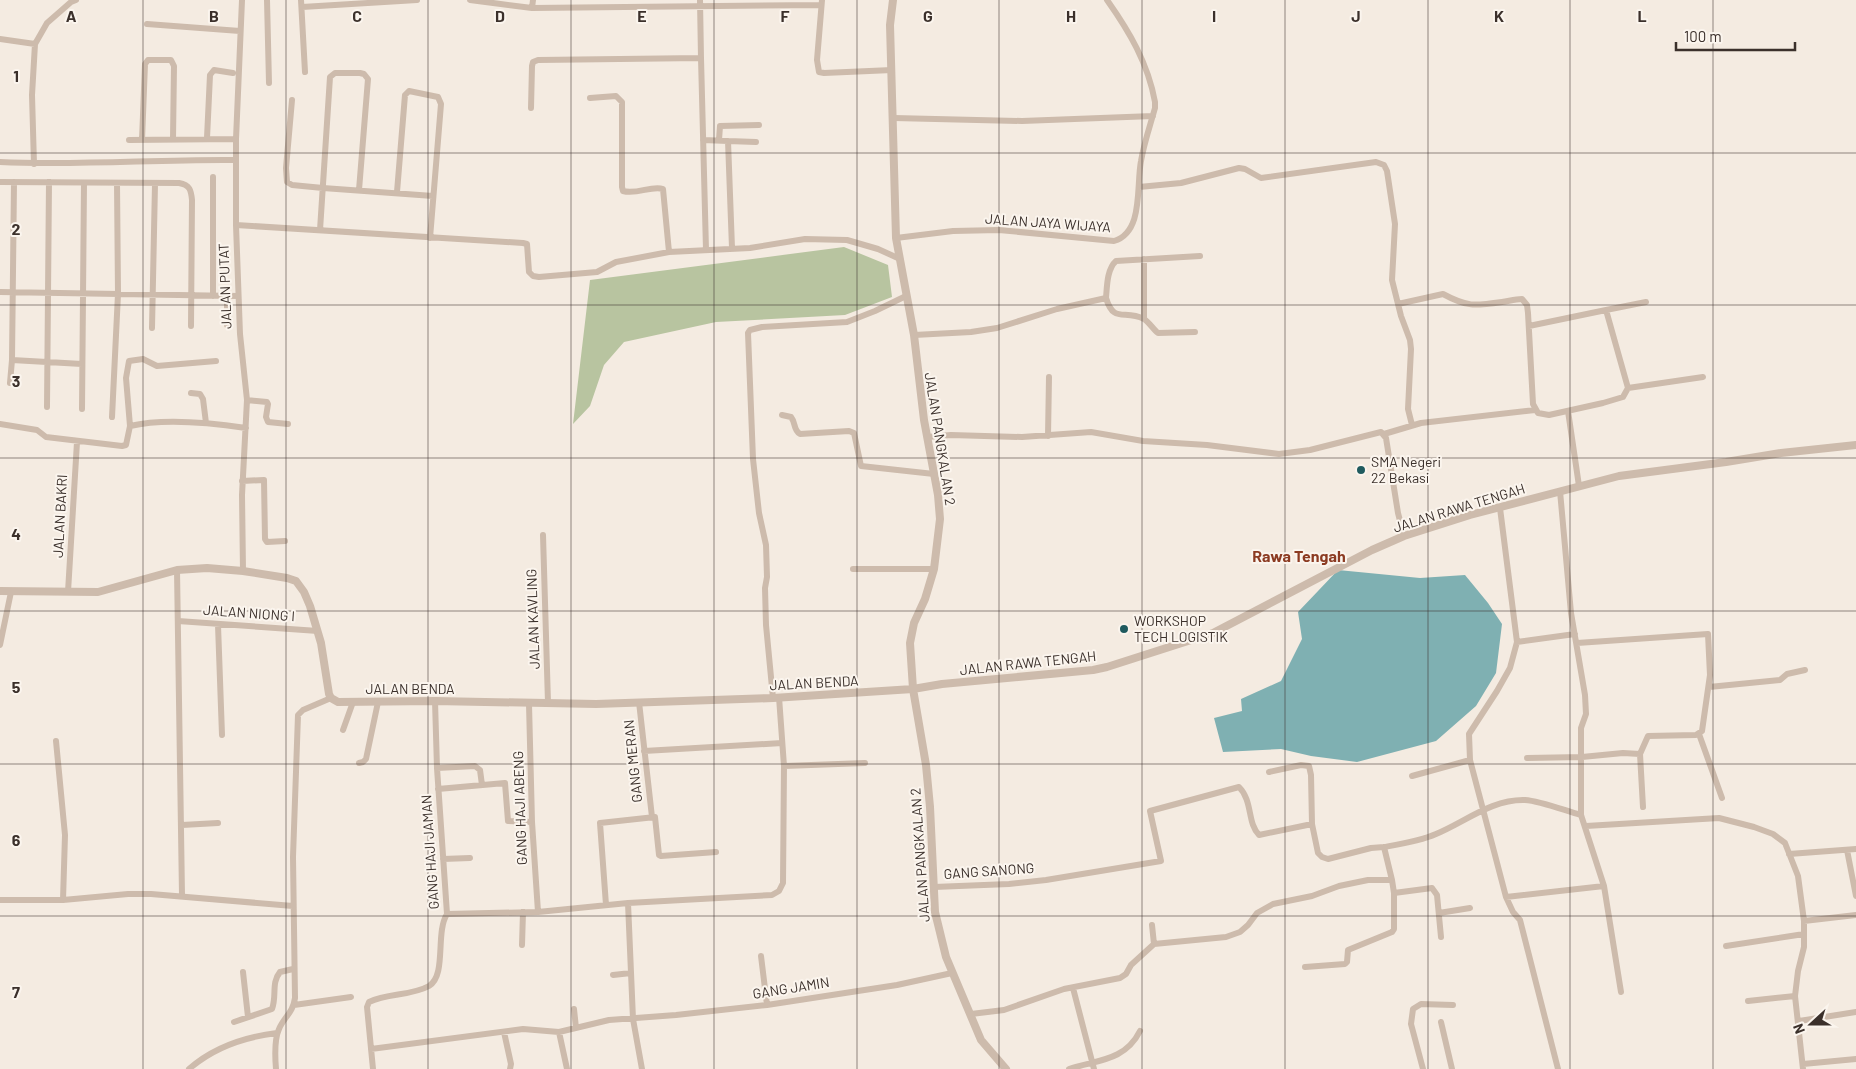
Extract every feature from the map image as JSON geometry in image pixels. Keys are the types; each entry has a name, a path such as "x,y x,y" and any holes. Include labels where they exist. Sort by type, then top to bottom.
{"street":[{"path":"34,164 32,95 35,44 47,23 71,2 76,0"},
{"name":"JALAN PUTAT","path":"242,0 236,139 236,225 240,334 247,400 242,480 243,571"},
{"path":"267,0 269,83"},
{"path":"305,72 302,4 417,0"},
{"path":"470,0 532,8 700,3 822,3 817,60 819,72 892,70"},
{"path":"532,8 533,0"},
{"name":"JALAN PANGKALAN 2","path":"892,0 890,25 896,238 914,335 918,376 940,520 934,569 925,599 914,623 910,643 913,689 926,765 933,841 937,920 952,974 981,1040 1006,1069"},
{"name":"JALAN JAYA WIJAYA","path":"896,238 953,232 999,230 1114,241 1124,237 1134,221 1142,154 1155,102 1144,61 1125,27 1106,0"},
{"path":"700,3 706,250"},
{"path":"147,24 240,31"},
{"path":"0,39 35,44"},
{"path":"531,108 532,66 533,62 538,60 701,58"},
{"path":"142,140 145,64 148,60 171,60 174,66 173,139"},
{"path":"207,138 210,74 214,70 233,73"},
{"path":"320,230 330,77 335,73 360,73 364,74 368,79 359,190"},
{"path":"397,192 405,95 409,91 438,97 442,101 430,238"},
{"path":"590,98 616,96 620,98 622,107 623,191 643,192 659,188 663,190 668,252"},
{"path":"292,100 286,168 287,182 292,185 323,188 433,196"},
{"path":"894,118 1022,121 1153,116"},
{"path":"719,140 720,126 759,125"},
{"path":"129,140 236,139"},
{"path":"703,140 756,142"},
{"path":"728,141 732,248"},
{"path":"0,162 34,164 236,160"},
{"path":"1139,187 1181,183 1239,168 1245,169 1261,178 1348,165 1380,163 1384,165 1393,201 1395,224 1392,280 1411,349 1412,360 1408,409 1412,425"},
{"path":"213,177 213,296"},
{"path":"0,182 186,184 192,193 191,326"},
{"path":"10,383 12,360 11,292 14,182"},
{"path":"47,407 49,182"},
{"path":"82,409 84,183"},
{"path":"112,417 118,294 116,241 118,183"},
{"path":"152,328 155,184"},
{"path":"236,225 523,243 527,244 529,249 529,272 533,276 539,277 597,272 616,262 668,252 762,246 805,238 827,238 857,242 900,259"},
{"path":"1195,332 1158,333 1144,320 1131,315 1114,313 1110,310 1106,298 1110,270 1112,264 1116,261 1200,256"},
{"path":"1144,259 1144,320"},
{"path":"0,292 238,296"},
{"path":"1398,304 1442,294 1457,302 1472,305 1522,299 1526,305 1529,326 1533,404 1535,410"},
{"path":"227,296 227,325"},
{"path":"448,914 538,912 628,903 772,895 779,891 783,884 784,766 766,625 766,545 759,512 753,459 748,332 762,327 847,322 906,296"},
{"path":"914,335 970,332 998,328 1057,310 1106,298"},
{"path":"1529,326 1646,302"},
{"path":"1606,310 1628,388"},
{"path":"0,424 38,430 46,437 76,442 126,445 130,426 126,378 128,361 143,359 157,366 216,361"},
{"path":"12,360 82,364"},
{"path":"1048,436 1049,377"},
{"path":"927,437 951,435 1022,437 1091,432 1143,441 1207,445 1279,454 1310,450 1376,432 1384,434 1412,425 1535,410 1543,415 1568,411 1621,398 1628,388 1703,377"},
{"path":"190,393 200,394 203,399 206,423"},
{"path":"247,400 267,402 266,417 268,422 288,424"},
{"path":"1568,411 1578,486"},
{"path":"782,415 791,416 795,430 800,434 854,432 861,466 934,474"},
{"path":"130,426 158,423 206,423 246,428"},
{"path":"1384,434 1404,536"},
{"name":"JALAN BAKRI","path":"68,592 76,442"},
{"name":"JALAN RAWA TENGAH","path":"913,689 1026,676 1078,673 1107,667 1213,633 1360,556 1404,536 1470,515 1578,486 1646,471 1856,445"},
{"path":"242,480 264,480 265,539 267,542 285,541"},
{"path":"1560,491 1567,580 1586,695 1586,714 1581,728 1581,815 1604,886 1621,992"},
{"path":"1500,508 1517,642 1510,668 1469,734 1470,760 1506,897 1513,912 1520,920 1558,1069"},
{"name":"JALAN KAVLING","path":"543,535 548,703"},
{"path":"0,591 98,592 177,570 207,568 287,578 296,582 304,592 318,631 331,698 303,710 298,715 294,796 294,1004 277,1033 276,1069"},
{"path":"853,569 934,569"},
{"path":"177,570 182,895"},
{"path":"0,645 12,592"},
{"name":"JALAN NIONG I","path":"178,621 318,631"},
{"path":"218,625 222,735"},
{"path":"1517,642 1575,634"},
{"path":"1577,642 1708,634 1709,687 1702,731 1699,734"},
{"path":"1709,687 1780,680 1789,673 1805,670"},
{"name":"JALAN BENDA","path":"331,698 338,702 435,701 596,704 776,698 913,689"},
{"name":"GANG HAJI JAMAN","path":"373,1069 367,1007 370,1002 401,993 420,990 434,982 438,974 440,935 443,920 448,914 438,789 435,701"},
{"path":"343,730 353,702"},
{"path":"359,763 366,759 378,702"},
{"name":"GANG MERAN","path":"639,702 652,817 656,819 659,855 716,852"},
{"name":"GANG HAJI ABENG","path":"529,704 532,822 538,912"},
{"path":"1643,807 1640,754 1648,736 1699,734"},
{"path":"1699,734 1722,798"},
{"path":"56,742 65,836 62,900"},
{"path":"644,751 782,743"},
{"path":"1527,758 1582,757 1624,753 1640,754"},
{"path":"1412,776 1470,760"},
{"path":"784,766 865,763"},
{"path":"1269,772 1301,765 1309,766 1311,775 1312,824 1318,854 1322,858 1328,859 1371,848 1408,843 1435,835 1483,810 1518,800 1528,800 1581,815"},
{"path":"437,768 475,766 480,770 482,785"},
{"path":"438,789 505,783 508,821 532,822"},
{"name":"GANG SANONG","path":"934,887 1009,884 1046,880 1161,860 1150,811 1239,787 1245,794 1254,827 1259,835 1312,824"},
{"path":"606,905 599,824 652,817"},
{"path":"1586,826 1719,818 1773,834 1785,844 1798,876 1804,921 1804,947 1798,971 1795,996 1803,1066 1856,1059"},
{"path":"182,825 218,823"},
{"path":"1305,967 1345,964 1347,962 1348,950 1392,932 1394,929 1394,893 1384,847"},
{"path":"1789,854 1856,849"},
{"path":"1847,850 1856,896"},
{"path":"444,859 470,858"},
{"path":"970,1014 1004,1010 1073,988 1120,978 1154,944 1226,937 1240,932 1257,913 1274,904 1312,896 1339,886 1368,880 1392,880"},
{"path":"1506,897 1604,886"},
{"path":"1394,893 1432,888 1437,895 1441,937"},
{"path":"0,900 62,900 128,894 182,895 293,906"},
{"path":"628,903 633,1019 642,1069"},
{"path":"1439,913 1470,908"},
{"path":"522,945 523,912"},
{"path":"1804,921 1856,915"},
{"path":"1152,925 1154,944"},
{"path":"1726,946 1804,934"},
{"path":"761,956 768,1005"},
{"path":"234,1022 272,1009 275,980 280,972 294,969"},
{"path":"243,972 248,1017"},
{"path":"612,975 631,974"},
{"name":"GANG JAMIN","path":"371,1048 529,1029 559,1032 609,1020 768,1005 952,974"},
{"path":"1073,988 1094,1066"},
{"path":"1748,1001 1795,996"},
{"path":"294,1004 351,997"},
{"path":"1423,1069 1412,1024 1413,1009 1421,1004 1453,1005"},
{"path":"574,1009 576,1028"},
{"path":"1799,1021 1856,1012"},
{"path":"1441,1022 1452,1069"},
{"path":"1069,1069 1094,1066 1125,1051 1134,1042 1140,1031"},
{"path":"504,1032 510,1069"},
{"path":"559,1032 567,1069"},
{"path":"189,1069 216,1049 252,1038 277,1033"}],"green space":[{"path":"844,247 888,265 892,297 845,315 716,322 624,342 604,365 590,406 573,424 590,280"}],"water":[{"path":"1338,570 1420,578 1465,575 1502,624 1496,673 1476,706 1436,741 1357,762 1311,756 1281,749 1223,752 1214,718 1242,711 1241,699 1281,681 1302,639 1298,612"}],"place":[{"name":"SMA Negeri 22 Bekasi","path":"1361,470"},
{"name":"WORKSHOP TECH LOGISTIK","path":"1124,629"}],"district":[{"name":"Rawa Tengah","path":"1299,556"}]}
